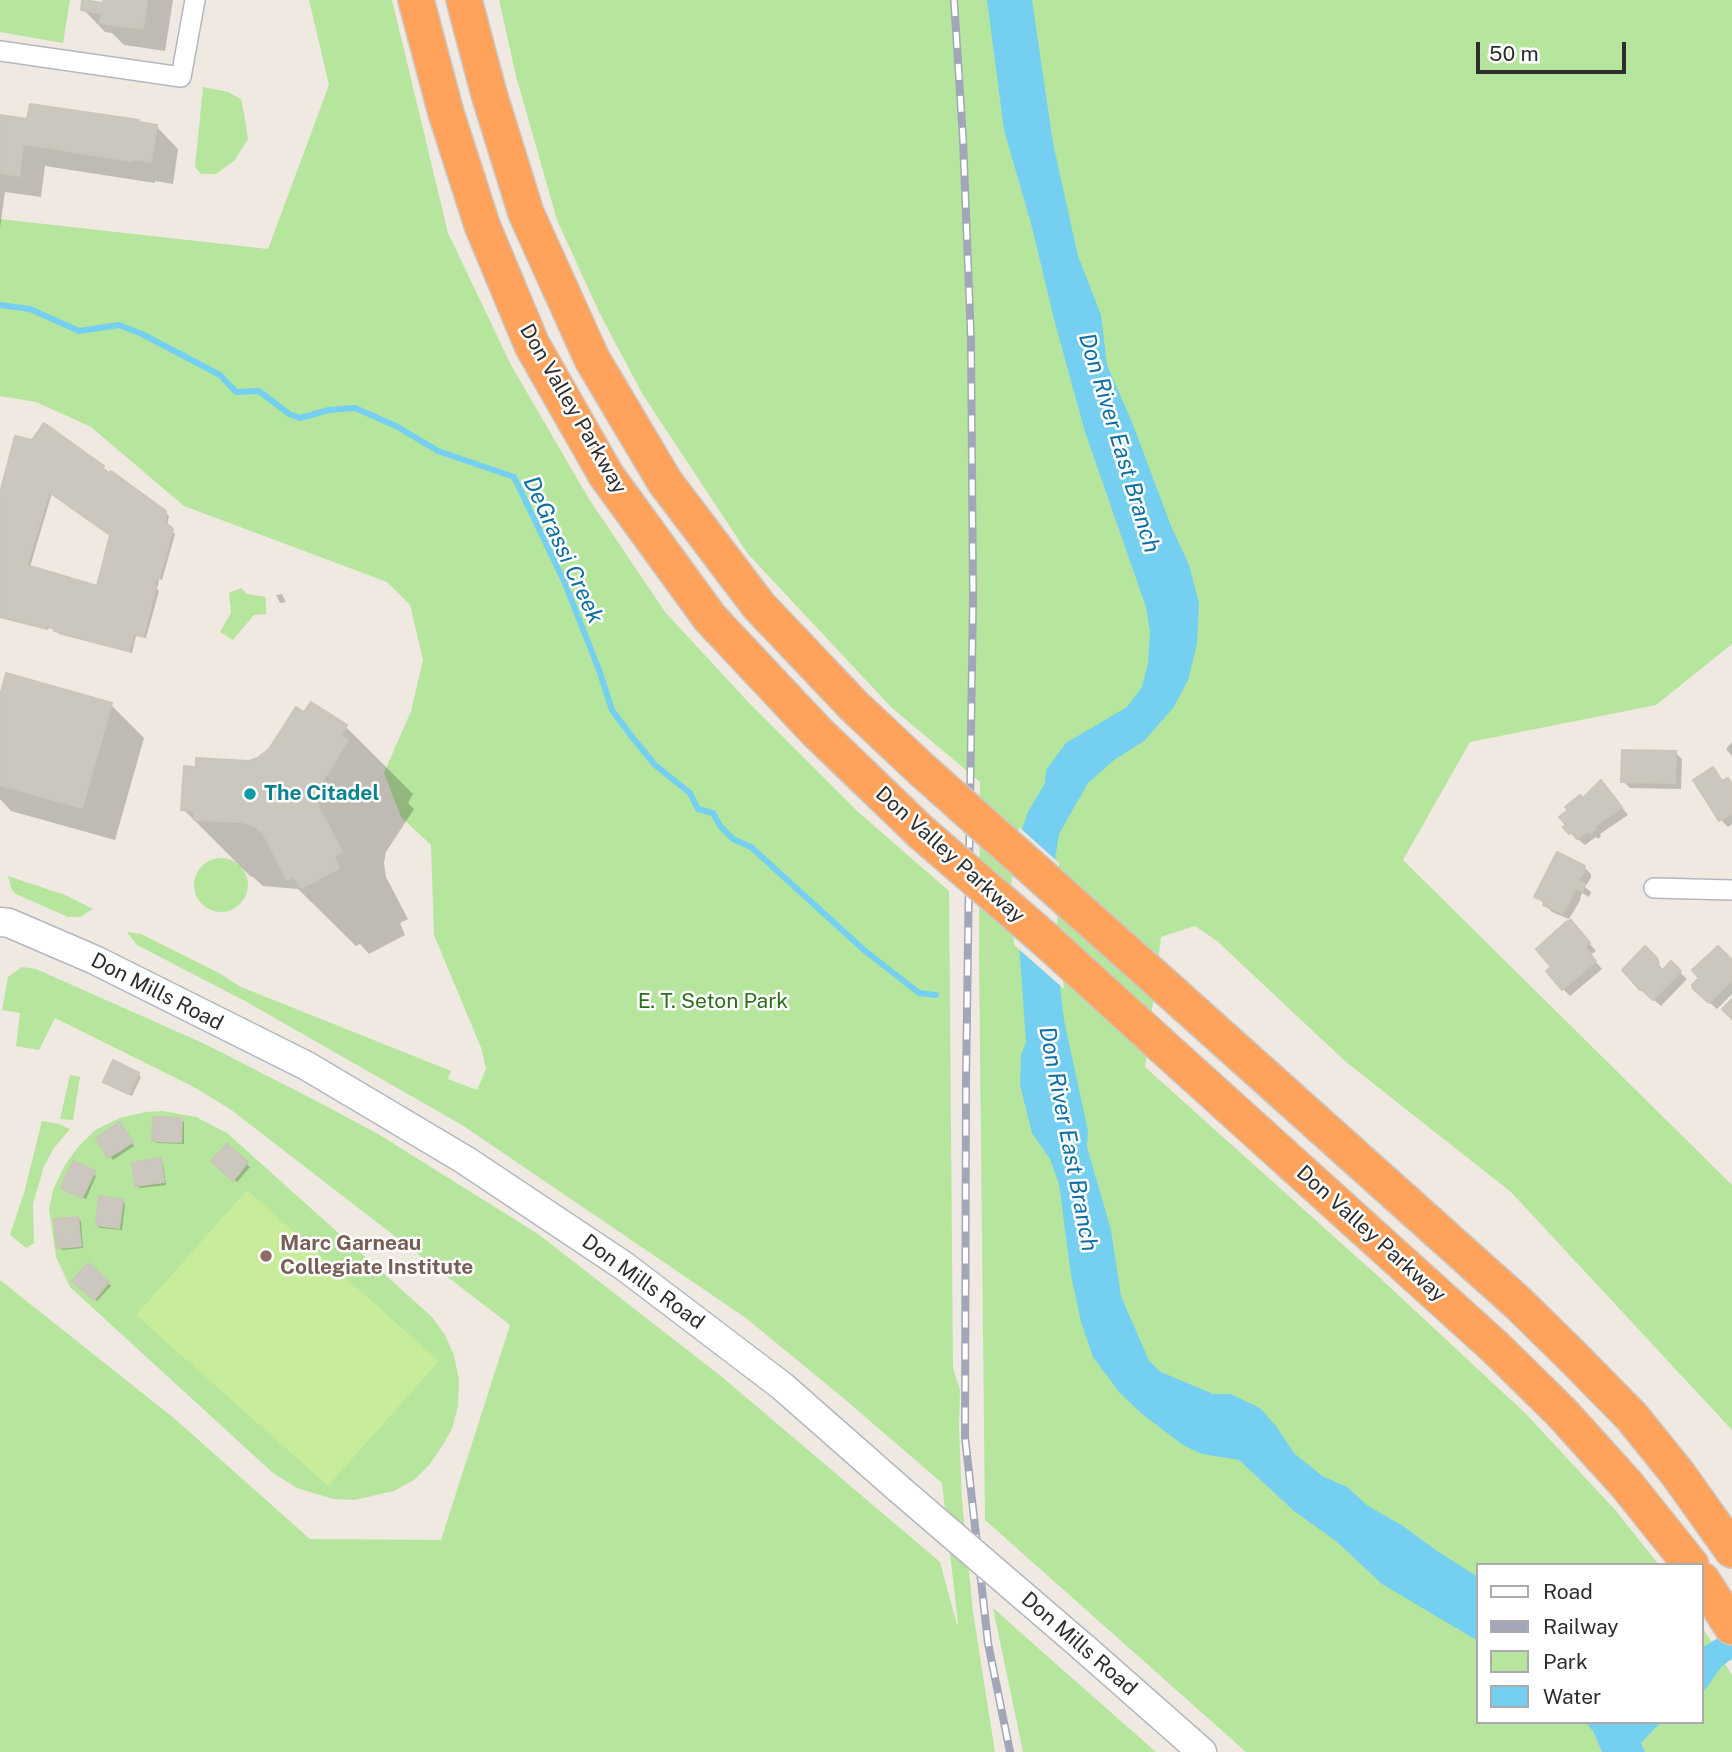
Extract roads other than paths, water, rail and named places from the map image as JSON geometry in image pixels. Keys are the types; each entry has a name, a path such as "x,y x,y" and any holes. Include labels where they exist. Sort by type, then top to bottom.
{"highway":[{"name":"Don Valley Parkway","path":"416,0 446,113 482,225 532,345 606,475 710,618 817,732 922,833 1045,939 1495,1347 1562,1413 1618,1475 1689,1563"},
{"name":"Don Valley Parkway","path":"464,0 489,94 526,213 598,370 665,482 759,606 853,706 921,769 1518,1303 1632,1417 1678,1474 1732,1550"},
{"name":"Don Valley Parkway","path":"1704,1583 1732,1627"}],"main road":[{"name":"Don Mills Road","path":"3,920 119,971 307,1066 465,1160 624,1266 782,1386 1202,1752"}],"street":[{"path":"0,51 181,77 195,0"},
{"path":"1654,887 1732,890"}],"water":[{"name":"Don River East Branch","path":"987,0 1032,0 1053,143 1078,256 1101,315 1107,365 1189,565 1199,603 1197,644 1188,680 1174,707 1144,741 1114,760 1088,783 1059,834 1055,859 1053,925 1064,1020 1088,1131 1087,1147 1111,1230 1121,1296 1149,1361 1161,1372 1213,1394 1230,1394 1260,1408 1294,1453 1322,1476 1347,1487 1368,1506 1403,1526 1476,1576 1476,1640 1382,1584 1336,1541 1294,1511 1239,1460 1202,1454 1183,1445 1142,1414 1119,1392 1093,1357 1081,1322 1071,1275 1059,1184 1050,1159 1032,1133 1020,1085 1021,1055 1026,1042 1015,886 1021,832 1028,812 1045,783 1046,770 1066,743 1127,707 1142,687 1148,664 1150,632 1146,607 1085,432 1004,130"},
{"path":"1732,1629 1732,1659 1722,1666 1704,1691 1704,1647"},
{"path":"1587,1724 1661,1724 1641,1743 1645,1752 1602,1752 1593,1731"}],"waterway":[{"name":"DeGrassi Creek","path":"0,305 30,309 79,331 119,325 142,334 220,375 236,392 259,391 289,414 300,418 329,410 355,408 396,426 438,451 514,477 564,581 612,710 632,737 655,765 690,793 698,809 713,813 720,826 733,839 751,847 864,950 919,993 936,995"}],"railway":[{"path":"954,0 971,340 973,597 966,1080 965,1437 988,1643 1010,1752"}],"place":[{"name":"The Citadel","path":"250,794"},
{"name":"Marc Garneau Collegiate Institute","path":"266,1256"}],"park label":[{"name":"E. T. Seton Park","path":"713,1002"}]}
